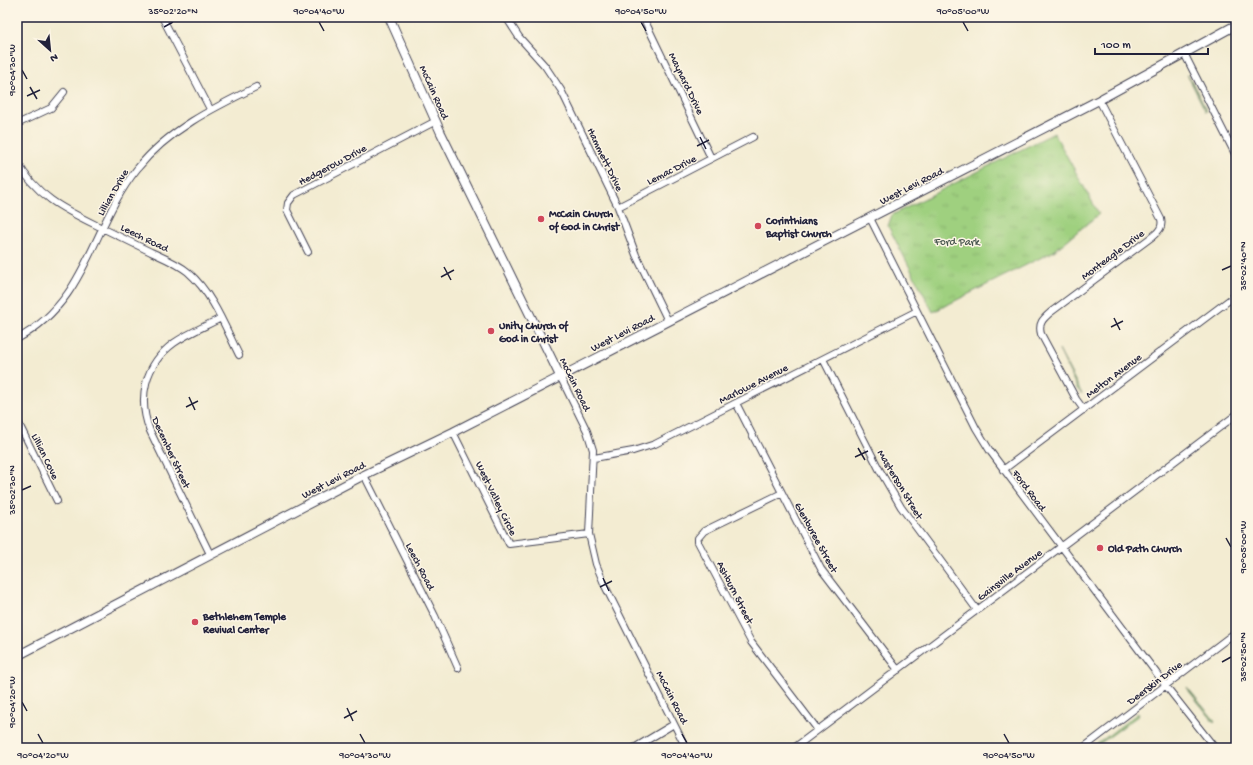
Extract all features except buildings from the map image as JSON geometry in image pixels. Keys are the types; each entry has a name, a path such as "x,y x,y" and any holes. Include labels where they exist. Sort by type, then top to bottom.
{"street":[{"path":"162,17 210,109"},
{"name":"Hammett Drive","path":"506,17 513,29 557,82 618,207 636,255 668,321"},
{"name":"Maynard Drive","path":"644,17 711,158"},
{"name":"McCain Road","path":"391,18 436,121 590,440 594,458 588,517 589,534 596,564 605,586 686,748"},
{"name":"West Levi Road","path":"17,656 210,554 364,475 453,432 1099,100 1184,55 1236,25"},
{"path":"1184,55 1236,156"},
{"name":"Lillian Drive","path":"17,339 38,326 59,306 72,289 122,191 145,159 157,147 210,109 256,87"},
{"path":"17,124 51,108 64,92"},
{"name":"Monteagle Drive","path":"1084,410 1076,399 1042,334 1039,327 1041,322 1051,312 1153,236 1161,228 1162,224 1161,218 1099,100"},
{"name":"Hedgerow Drive","path":"308,252 287,210 288,203 294,195 436,121"},
{"name":"Lemac Drive","path":"618,207 698,167 711,158 753,137"},
{"name":"Leech Road","path":"17,161 33,185 48,199 162,257 187,272 204,289 221,318 239,355"},
{"name":"Ford Road","path":"870,218 976,428 1003,470 1166,686 1215,748"},
{"name":"Melton Avenue","path":"1003,470 1236,295"},
{"name":"Marlowe Avenue","path":"594,458 633,451 655,444 917,311"},
{"name":"December Street","path":"210,554 150,431 144,412 143,398 151,369 161,355 176,342 221,318"},
{"name":"Masterson Street","path":"823,359 879,470 901,507 977,610"},
{"name":"Glenburee Street","path":"736,403 822,568 898,670"},
{"name":"Gainsville Avenue","path":"794,748 1236,415"},
{"name":"Lillian Cove","path":"17,420 57,501"},
{"name":"West Valley Circle","path":"453,432 509,544 589,534"},
{"name":"Leech Road","path":"364,475 435,616 458,668"},
{"name":"Ashburn Street","path":"782,493 704,531 698,538 698,542 751,642 818,730"},
{"name":"Deerskin Drive","path":"1083,748 1236,632"},
{"path":"634,748 674,724"}],"green space":[{"path":"1187,74 1207,111 1206,112"},
{"name":"Ford Park","path":"1054,133 1099,214 1054,251 933,312 888,226 892,215"},
{"path":"1059,350 1082,394 1078,390"},
{"path":"1187,687 1215,721 1214,722 1189,691"},
{"path":"1138,713 1139,715 1094,748 1097,744"}],"place":[{"name":"McCain Church of God in Christ","path":"541,219"},
{"name":"Corinthians Baptist Church","path":"758,226"},
{"name":"Unity Church of God in Christ","path":"491,331"},
{"name":"Old Path Church","path":"1100,548"},
{"name":"Bethlehem Temple Revival Center","path":"195,622"}]}
